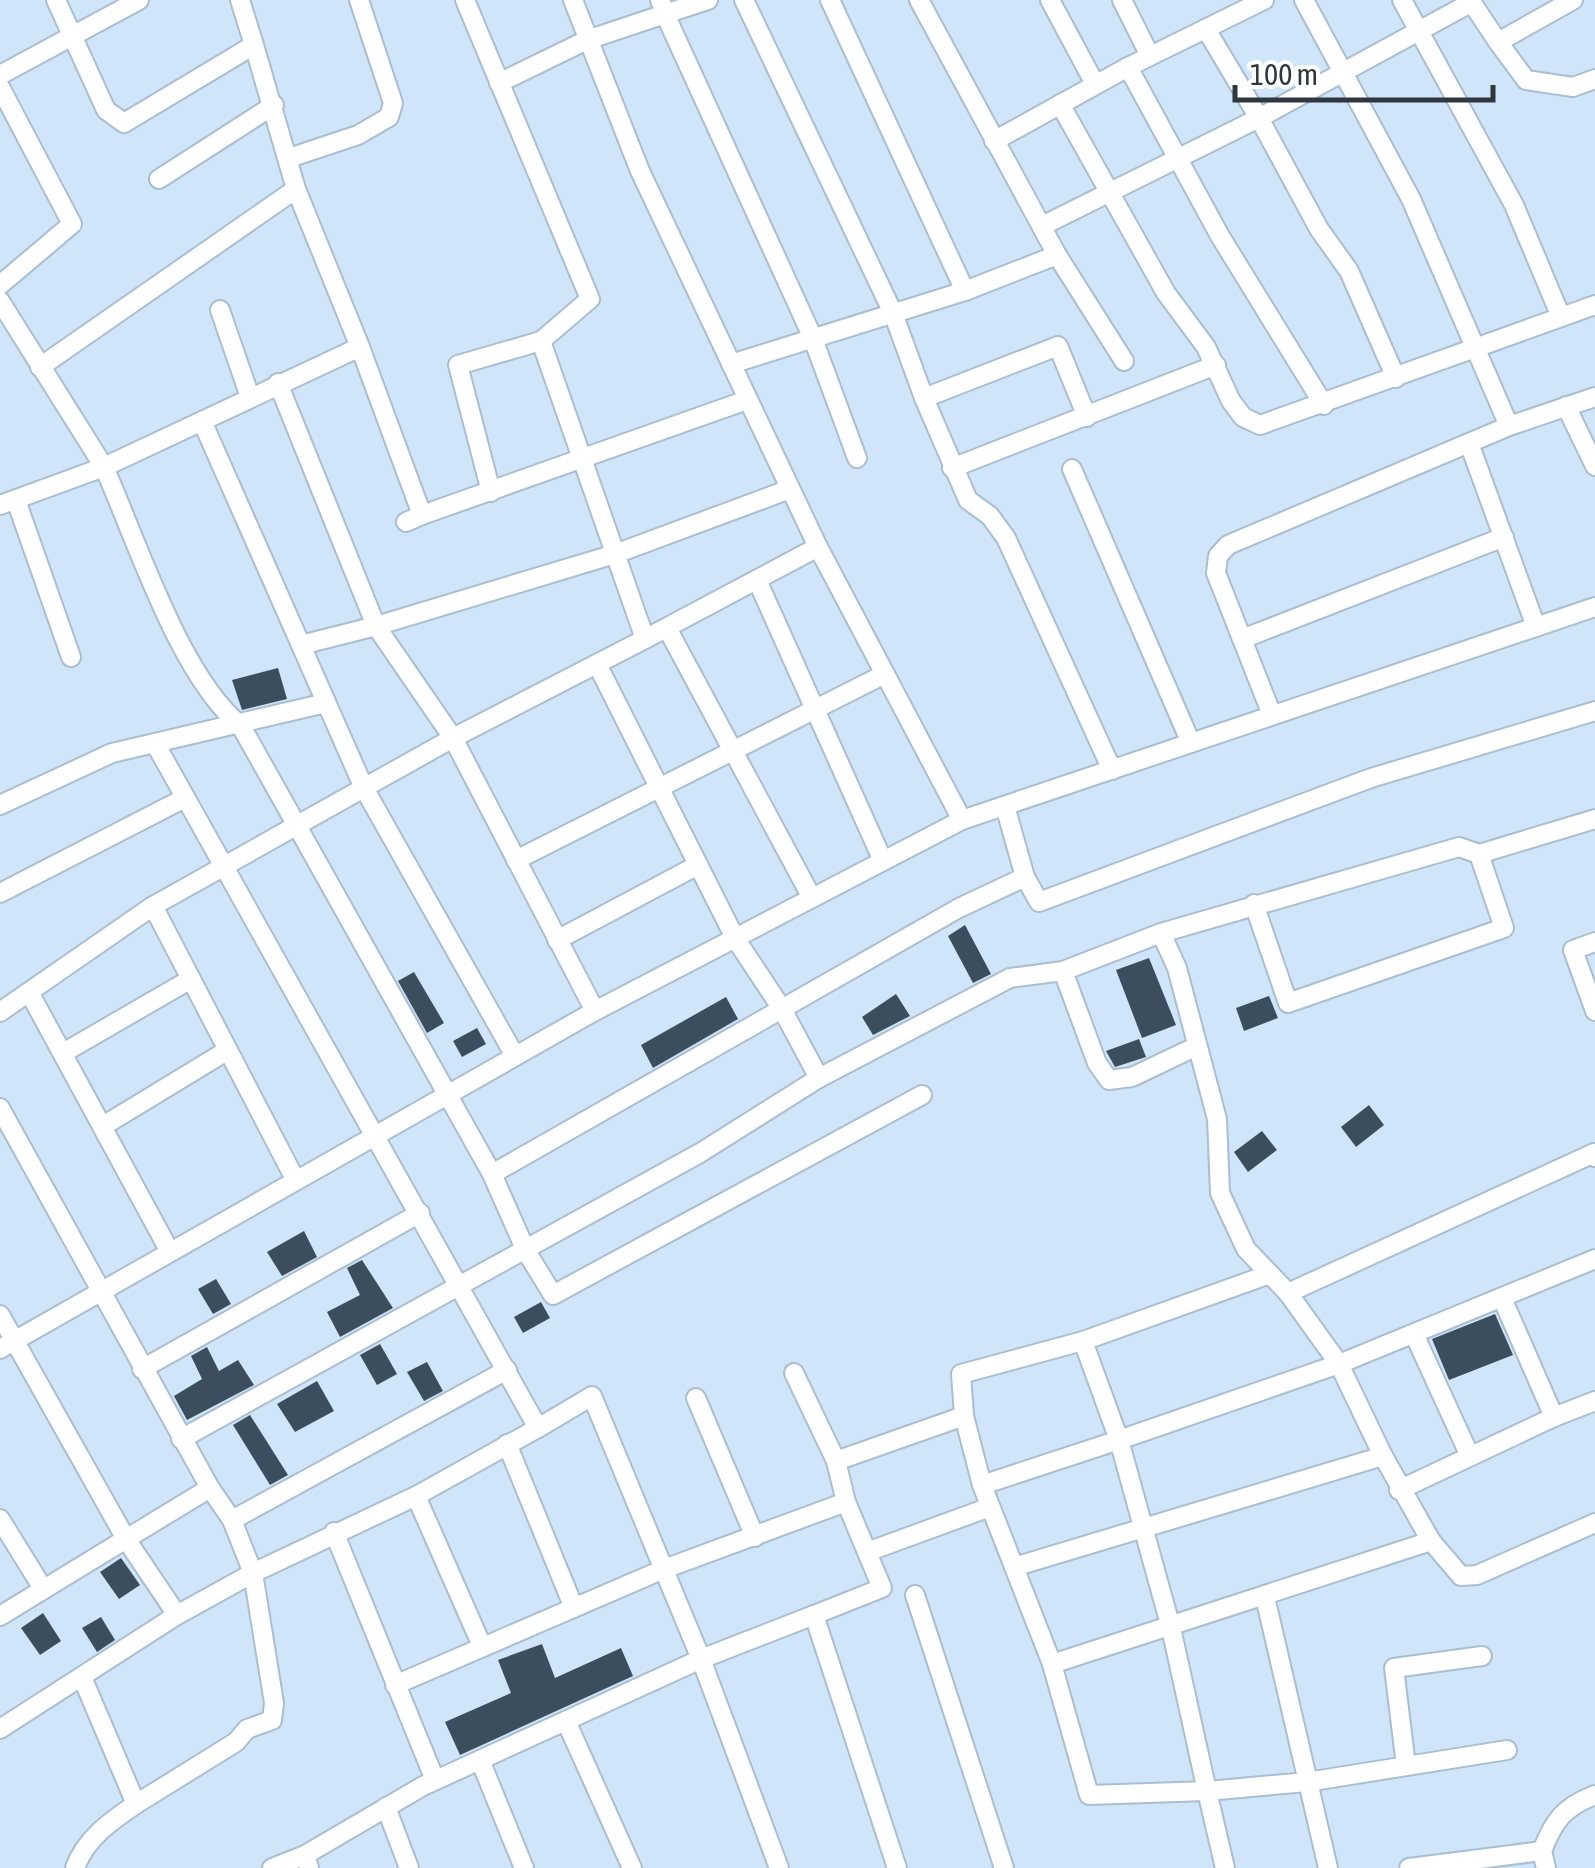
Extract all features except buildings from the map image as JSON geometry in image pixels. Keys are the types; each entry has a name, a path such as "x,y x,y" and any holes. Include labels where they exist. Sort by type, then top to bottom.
{"street":[{"path":"56,0 106,110 124,123 254,45"},
{"path":"0,75 139,0"},
{"path":"240,0 274,104 296,189 360,347 414,518 747,400"},
{"path":"289,158 358,134 389,117 392,103 359,0"},
{"path":"465,0 590,299 541,341 458,365 491,492"},
{"path":"574,0 640,171 747,400 818,547 962,820"},
{"path":"500,83 662,7 708,0"},
{"path":"744,0 893,313 952,468 968,500 990,516 1006,538 1112,770"},
{"path":"830,0 964,291"},
{"path":"919,0 1057,255 1124,360"},
{"path":"1050,0 1096,84"},
{"path":"1122,0 1150,56"},
{"path":"1304,0 1411,199 1509,426"},
{"path":"1402,0 1514,205 1561,318"},
{"path":"1498,42 1573,0"},
{"path":"1042,226 1259,118 1471,1 1526,80 1573,87 1595,79"},
{"path":"994,141 1256,2"},
{"path":"662,7 812,336 857,458"},
{"path":"1206,29 1319,229 1348,271 1396,378"},
{"path":"1128,67 1176,159 1324,405"},
{"path":"0,87 72,224 0,286"},
{"path":"159,179 274,104"},
{"path":"1060,104 1166,294 1196,329 1231,401 1242,416 1260,425 1595,305"},
{"path":"40,367 296,189"},
{"path":"731,364 964,291 1057,255"},
{"path":"0,302 104,468 187,656 226,714 241,726 298,825 492,1174 526,1250 553,1295 922,1095"},
{"path":"220,310 250,396"},
{"path":"541,341 645,640"},
{"path":"924,398 1058,346 1086,416"},
{"path":"72,657 8,502 104,468 360,347"},
{"path":"952,468 1216,365"},
{"path":"278,383 376,626 452,738 595,1012"},
{"path":"1272,716 1216,573 1218,556 1228,545 1469,442 1595,396"},
{"path":"1566,406 1595,466"},
{"path":"202,421 364,788 515,1056"},
{"path":"1469,442 1536,627"},
{"path":"1072,469 1191,743"},
{"path":"301,646 615,554 790,489"},
{"path":"1242,639 1504,537"},
{"path":"0,1012 153,906 452,738 818,547"},
{"path":"757,580 883,861"},
{"path":"7,1345 98,1290 595,1012 962,820 1595,607"},
{"path":"667,628 812,898"},
{"path":"596,664 735,938 782,1008 819,1078"},
{"path":"516,860 885,674"},
{"path":"0,805 112,752 241,726 326,703"},
{"path":"1004,806 1026,877 1039,902 1370,778 1595,711"},
{"path":"156,745 538,1428"},
{"path":"0,893 185,798"},
{"path":"181,1439 700,1153 819,1078 1010,978 1063,971 1161,933 1460,847 1479,854 1595,819"},
{"path":"1254,904 1288,1003 1504,928 1479,854"},
{"path":"558,940 698,865"},
{"path":"492,1174 959,908 1026,877"},
{"path":"153,906 295,1180"},
{"path":"1161,933 1177,968 1218,1119 1220,1193 1246,1249 1288,1294 1339,1364 1399,1490 1432,1541 1460,1576 1477,1575 1595,1523"},
{"path":"1595,942 1573,950 1595,1011"},
{"path":"1063,971 1097,1064 1109,1080 1132,1077 1198,1046"},
{"path":"63,1052 191,979"},
{"path":"30,992 169,1250"},
{"path":"103,1126 228,1050"},
{"path":"0,1108 142,1370 232,1520 253,1574 274,1704 272,1720 247,1729 236,1742 109,1822 80,1854 74,1868"},
{"path":"1288,1294 1594,1154 1595,1157"},
{"path":"142,1370 420,1213"},
{"path":"982,1485 1339,1364 1595,1260"},
{"path":"1270,1274 1083,1341 961,1374 964,1416 982,1485 1052,1664 1089,1794 1307,1782 1507,1750"},
{"path":"1502,1298 1554,1417"},
{"path":"0,1315 7,1345 177,1615"},
{"path":"1414,1334 1469,1454"},
{"path":"1083,1341 1120,1440 1172,1628 1225,1868"},
{"path":"232,1520 507,1370"},
{"path":"272,1868 307,1861 436,1780 701,1660 882,1588 846,1502 836,1461 794,1373"},
{"path":"0,1730 177,1615 334,1532 416,1496 592,1396 701,1660 779,1868"},
{"path":"696,1398 755,1537"},
{"path":"1399,1490 1469,1454 1595,1401"},
{"path":"836,1461 964,1416"},
{"path":"508,1444 574,1608"},
{"path":"1014,1567 1384,1456"},
{"path":"0,1616 210,1488"},
{"path":"416,1496 482,1646"},
{"path":"395,1686 664,1569 846,1502"},
{"path":"867,1552 990,1507"},
{"path":"0,1519 42,1587"},
{"path":"334,1532 436,1780"},
{"path":"1052,1664 1432,1541"},
{"path":"915,1595 1004,1868"},
{"path":"1265,1597 1328,1868"},
{"path":"814,1615 897,1868"},
{"path":"1406,1766 1394,1668 1482,1656"},
{"path":"82,1677 136,1804"},
{"path":"566,1721 632,1868"},
{"path":"480,1760 524,1868"},
{"path":"1409,1868 1544,1859 1562,1813 1595,1795"},
{"path":"386,1808 409,1868"}]}
